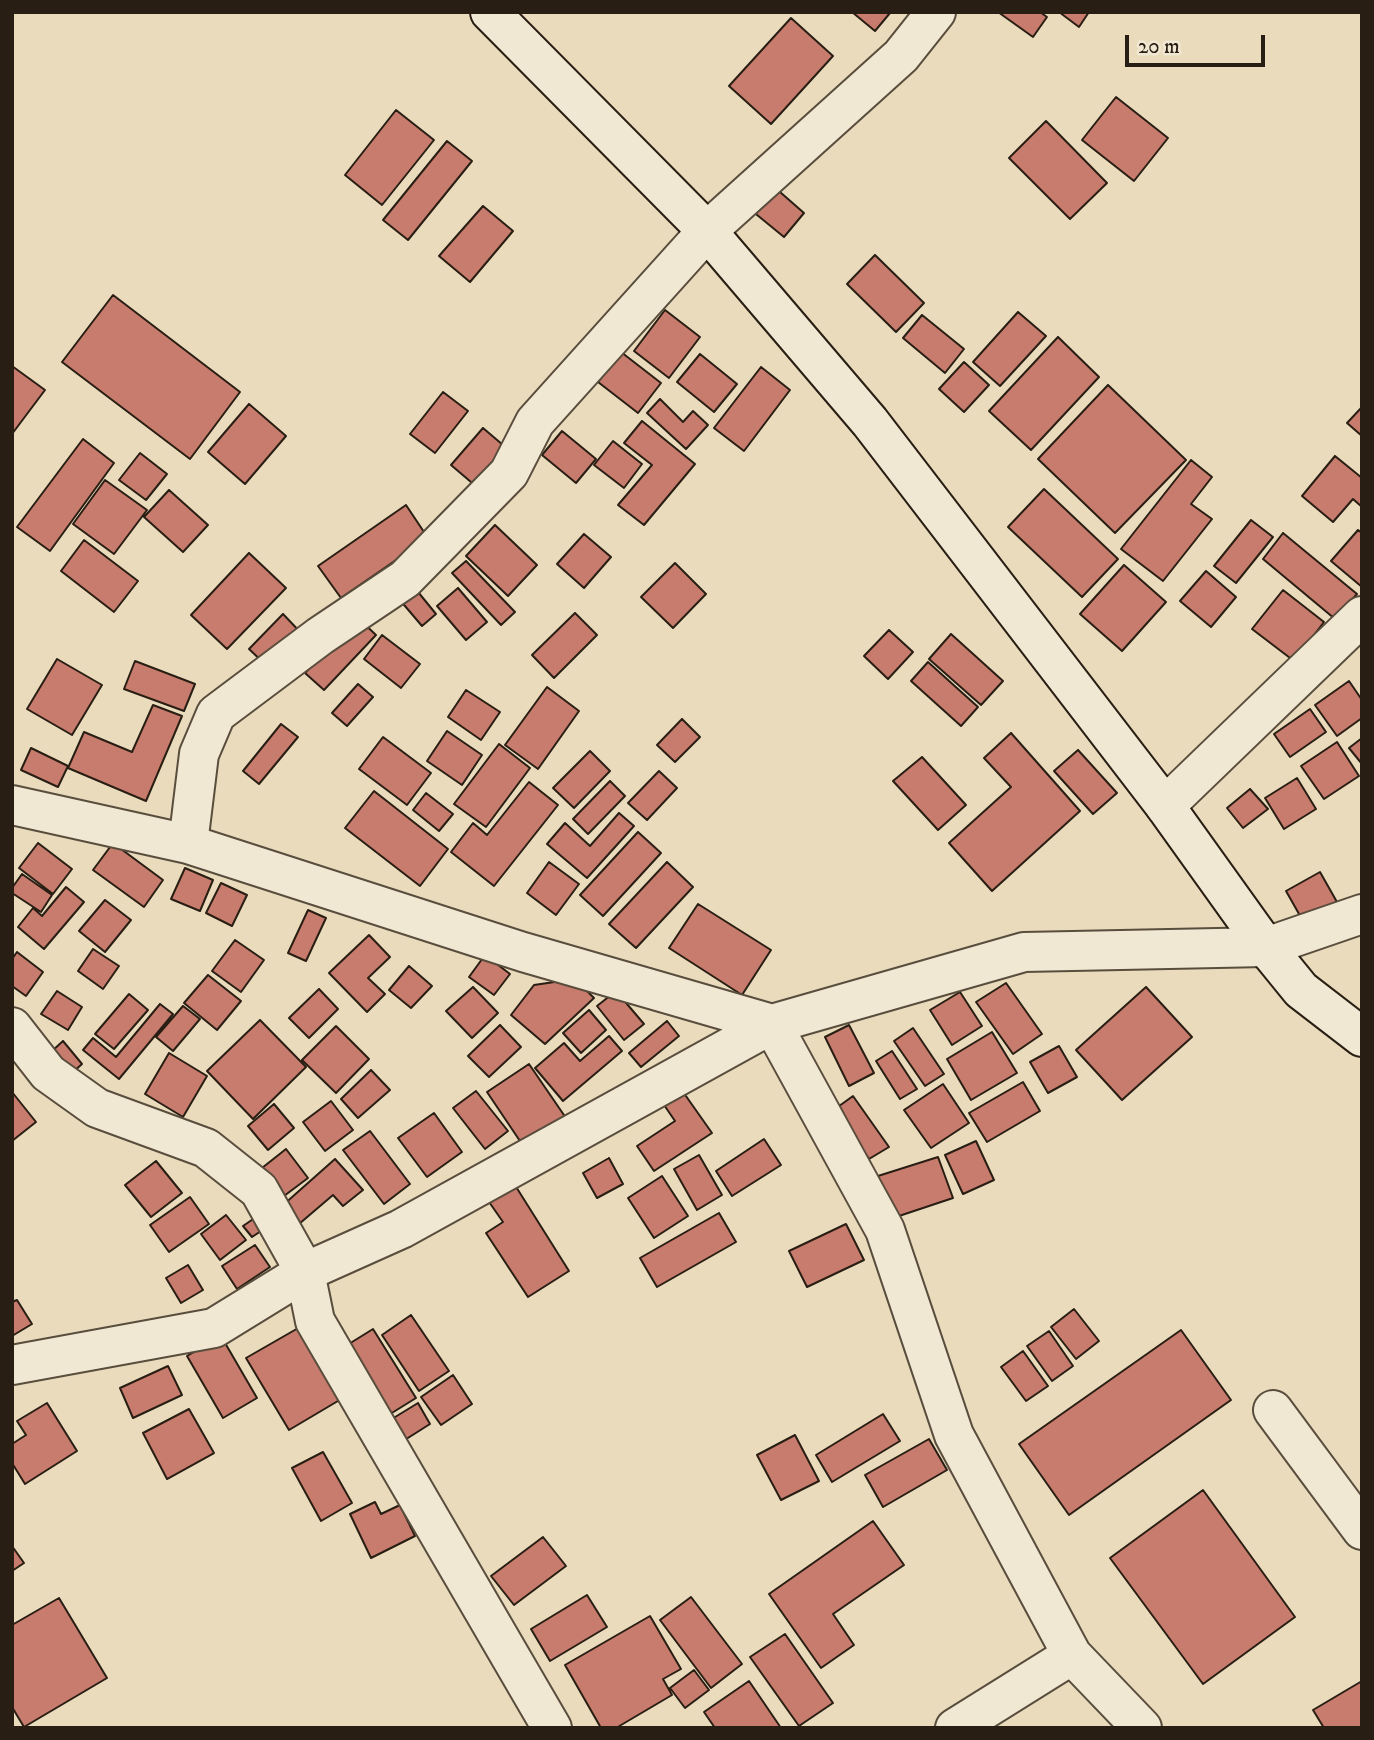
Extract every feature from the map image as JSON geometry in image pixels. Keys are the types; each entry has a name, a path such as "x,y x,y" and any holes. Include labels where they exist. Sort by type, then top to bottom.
{"street":[{"path":"491,12 707,231 870,422 1165,806 1266,947 1301,990 1362,1037"},
{"path":"188,844 199,754 216,714 320,636 405,579 509,473 536,422 707,231 901,56 936,12"},
{"path":"1165,806 1362,615"},
{"path":"12,804 188,844 523,952 772,1024 885,1230 954,1435 1072,1655 1142,1728"},
{"path":"12,1365 214,1328 305,1272 401,1229 772,1024 1024,953 1266,947 1362,914"},
{"path":"12,1027 48,1073 97,1108 206,1148 259,1190 305,1272 315,1321 552,1728"},
{"path":"1273,1410 1362,1530"},
{"path":"955,1728 1072,1655"}],"building":[{"path":"852,12 890,12 890,13 875,31"},
{"path":"998,12 1040,12 1047,17 1033,37"},
{"path":"1059,12 1089,12 1079,27"},
{"path":"791,18 833,56 771,124 729,86"},
{"path":"1116,97 1168,138 1134,181 1082,140"},
{"path":"396,110 434,140 382,205 345,175"},
{"path":"1046,121 1107,183 1070,219 1009,158"},
{"path":"447,141 472,161 408,240 383,220"},
{"path":"772,185 804,213 784,237 751,210"},
{"path":"483,206 513,231 470,282 439,256"},
{"path":"875,255 924,303 896,332 847,284"},
{"path":"113,295 240,392 190,459 62,362"},
{"path":"665,310 700,337 669,378 634,351"},
{"path":"1018,312 1046,336 1000,386 973,362"},
{"path":"922,315 964,349 945,373 903,338"},
{"path":"1058,337 1099,377 1031,450 989,411"},
{"path":"621,352 661,383 638,413 598,382"},
{"path":"700,354 737,384 714,412 677,382"},
{"path":"964,362 989,385 964,412 939,389"},
{"path":"12,366 45,390 12,434"},
{"path":"761,367 790,390 744,451 714,428"},
{"path":"1108,385 1186,460 1115,533 1038,459"},
{"path":"443,392 468,411 435,453 410,434"},
{"path":"660,399 683,422 693,411 708,425 686,449 647,413"},
{"path":"249,404 286,436 245,484 208,452"},
{"path":"1362,407 1362,436 1347,423"},
{"path":"642,421 695,464 644,525 618,505 652,465 624,443"},
{"path":"483,428 510,451 478,488 451,465"},
{"path":"562,431 596,459 576,483 542,455"},
{"path":"83,439 114,463 50,551 17,527"},
{"path":"613,441 642,464 624,488 594,465"},
{"path":"140,453 167,474 146,500 119,480"},
{"path":"1335,456 1362,478 1362,507 1353,499 1333,522 1302,496"},
{"path":"1191,460 1212,477 1191,504 1212,519 1163,581 1121,549"},
{"path":"105,480 147,510 114,554 73,524"},
{"path":"1044,489 1118,559 1082,597 1008,527"},
{"path":"169,490 208,525 183,552 144,517"},
{"path":"406,505 428,538 341,598 318,566"},
{"path":"1251,520 1273,537 1236,583 1214,566"},
{"path":"495,525 537,565 508,596 466,556"},
{"path":"1358,530 1362,533 1362,587 1331,561"},
{"path":"1283,533 1357,594 1335,619 1263,559"},
{"path":"584,534 611,557 584,588 557,564"},
{"path":"84,540 138,581 114,612 61,571"},
{"path":"249,553 286,588 227,649 191,615"},
{"path":"466,561 515,612 501,625 452,573"},
{"path":"675,563 706,594 673,628 641,597"},
{"path":"1124,565 1166,602 1122,651 1080,614"},
{"path":"1206,571 1236,597 1211,627 1180,601"},
{"path":"414,587 436,614 422,626 399,599"},
{"path":"458,588 487,622 466,640 437,606"},
{"path":"1283,590 1324,622 1294,661 1252,629"},
{"path":"575,613 597,635 554,678 532,655"},
{"path":"283,614 303,635 269,668 249,649"},
{"path":"357,617 376,635 324,690 305,673"},
{"path":"889,630 913,652 888,679 864,656"},
{"path":"951,634 1003,681 981,705 929,659"},
{"path":"382,635 420,664 401,688 364,659"},
{"path":"57,659 102,685 72,735 27,709"},
{"path":"135,661 195,684 184,711 124,689"},
{"path":"928,662 978,707 961,726 911,681"},
{"path":"1349,681 1362,700 1362,718 1337,736 1315,705"},
{"path":"358,684 373,697 347,726 332,713"},
{"path":"547,687 579,711 538,769 505,745"},
{"path":"466,690 500,712 481,740 448,717"},
{"path":"153,705 182,716 146,801 68,768 84,732 132,752"},
{"path":"1310,709 1326,732 1290,757 1274,734"},
{"path":"682,719 700,737 675,762 657,745"},
{"path":"281,724 298,737 259,784 243,771"},
{"path":"447,731 482,755 462,785 427,761"},
{"path":"1011,733 1080,811 992,891 949,843 1011,787 984,758"},
{"path":"383,737 431,773 407,805 359,769"},
{"path":"1362,738 1362,764 1349,748"},
{"path":"1337,742 1359,776 1324,799 1301,766"},
{"path":"499,744 530,768 486,827 454,804"},
{"path":"31,748 68,766 58,787 21,770"},
{"path":"1078,750 1117,793 1093,814 1054,771"},
{"path":"590,751 610,771 574,808 553,788"},
{"path":"922,757 966,805 938,830 893,781"},
{"path":"659,771 677,788 647,820 628,803"},
{"path":"1297,778 1316,809 1284,829 1265,798"},
{"path":"610,781 625,796 588,834 573,819"},
{"path":"529,782 558,805 494,886 451,852 473,823 487,835"},
{"path":"1250,789 1268,809 1243,828 1227,808"},
{"path":"374,791 448,849 420,886 345,828"},
{"path":"426,793 453,814 439,831 413,810"},
{"path":"619,813 634,826 587,878 547,844 565,823 590,846"},
{"path":"638,832 661,853 603,916 580,895"},
{"path":"38,843 72,869 53,894 19,868"},
{"path":"113,843 163,880 144,907 93,870"},
{"path":"549,862 579,884 556,915 527,893"},
{"path":"667,862 693,887 636,948 609,924"},
{"path":"185,868 213,880 200,911 171,899"},
{"path":"1320,872 1337,902 1303,921 1286,891"},
{"path":"22,874 52,895 41,912 12,893 12,888"},
{"path":"221,883 247,895 232,926 206,913"},
{"path":"66,887 84,902 44,949 18,927 33,908 42,916"},
{"path":"105,900 131,920 105,952 79,931"},
{"path":"698,904 771,950 742,995 669,948"},
{"path":"308,910 326,918 306,961 288,953"},
{"path":"369,935 390,957 368,978 385,994 367,1012 329,973"},
{"path":"235,940 264,960 241,992 212,971"},
{"path":"93,949 119,966 103,989 78,971"},
{"path":"17,952 43,972 26,996 12,986 12,959"},
{"path":"485,955 510,974 494,995 469,977"},
{"path":"409,966 432,986 411,1008 389,990"},
{"path":"208,975 241,1001 217,1030 184,1003"},
{"path":"575,979 594,998 545,1044 511,1015 534,985"},
{"path":"1006,983 1042,1034 1013,1054 976,1002"},
{"path":"473,987 498,1013 472,1038 446,1011"},
{"path":"1146,987 1192,1037 1122,1100 1076,1050"},
{"path":"319,989 338,1009 309,1038 289,1018"},
{"path":"57,991 82,1007 68,1030 41,1014"},
{"path":"616,991 644,1024 624,1040 597,1006"},
{"path":"960,992 982,1026 952,1045 930,1010"},
{"path":"129,994 148,1010 114,1049 95,1034"},
{"path":"160,1004 173,1014 119,1079 83,1050 93,1038 116,1057"},
{"path":"183,1006 200,1019 173,1051 156,1037"},
{"path":"589,1010 606,1030 581,1053 563,1033"},
{"path":"260,1020 306,1067 253,1119 207,1071"},
{"path":"667,1021 679,1036 641,1067 629,1053"},
{"path":"500,1025 521,1047 489,1077 468,1056"},
{"path":"849,1025 874,1073 849,1086 825,1037"},
{"path":"336,1026 369,1059 336,1093 302,1060"},
{"path":"913,1028 944,1074 925,1086 894,1041"},
{"path":"992,1032 1017,1073 971,1100 947,1059"},
{"path":"609,1036 622,1051 563,1101 535,1068 564,1043 580,1061"},
{"path":"63,1041 82,1064 71,1074 51,1052"},
{"path":"1059,1046 1077,1077 1048,1093 1030,1062"},
{"path":"892,1051 917,1089 900,1099 876,1061"},
{"path":"169,1053 207,1076 183,1117 145,1094"},
{"path":"529,1064 566,1118 524,1147 487,1092"},
{"path":"371,1070 390,1090 358,1118 341,1099"},
{"path":"1023,1082 1040,1111 987,1142 969,1113"},
{"path":"943,1084 969,1123 931,1148 904,1110"},
{"path":"681,1089 712,1133 654,1171 637,1146 675,1121 662,1102"},
{"path":"476,1091 508,1131 485,1149 453,1108"},
{"path":"12,1092 36,1122 12,1141"},
{"path":"853,1096 889,1147 869,1159 835,1109"},
{"path":"331,1101 353,1130 325,1151 303,1122"},
{"path":"274,1104 294,1128 268,1150 248,1126"},
{"path":"434,1113 462,1152 427,1177 398,1138"},
{"path":"370,1131 410,1184 384,1204 343,1150"},
{"path":"764,1139 781,1165 732,1196 716,1171"},
{"path":"976,1141 994,1180 963,1194 945,1155"},
{"path":"286,1149 308,1178 284,1196 262,1168"},
{"path":"699,1155 722,1195 697,1210 674,1169"},
{"path":"938,1157 953,1198 893,1218 878,1176"},
{"path":"609,1158 623,1184 597,1198 583,1173"},
{"path":"335,1159 363,1190 343,1206 333,1195 299,1224 282,1206"},
{"path":"156,1161 182,1193 151,1217 125,1185"},
{"path":"662,1176 688,1216 654,1238 628,1198"},
{"path":"513,1182 569,1271 528,1297 486,1233 503,1222 487,1199"},
{"path":"190,1197 209,1224 169,1252 150,1225"},
{"path":"719,1213 736,1242 657,1287 640,1258"},
{"path":"226,1215 246,1240 220,1260 201,1234"},
{"path":"259,1215 267,1227 252,1237 243,1226"},
{"path":"846,1224 864,1260 807,1287 789,1251"},
{"path":"255,1245 270,1267 237,1289 222,1266"},
{"path":"188,1265 203,1290 181,1303 166,1278"},
{"path":"17,1300 32,1324 12,1336 12,1302"},
{"path":"1074,1309 1099,1341 1076,1359 1051,1327"},
{"path":"411,1315 449,1371 419,1391 382,1335"},
{"path":"300,1327 343,1398 289,1430 246,1358"},
{"path":"373,1329 416,1398 387,1416 344,1347"},
{"path":"1181,1330 1231,1400 1069,1515 1019,1444"},
{"path":"1049,1331 1073,1366 1052,1381 1027,1346"},
{"path":"221,1336 257,1398 223,1418 187,1356"},
{"path":"1023,1351 1048,1386 1026,1401 1001,1367"},
{"path":"168,1366 182,1395 133,1418 120,1388"},
{"path":"453,1375 472,1404 441,1425 421,1397"},
{"path":"47,1403 77,1451 25,1484 12,1463 12,1444 26,1435 17,1421"},
{"path":"418,1403 430,1424 400,1443 387,1422"},
{"path":"189,1409 214,1453 167,1479 143,1433"},
{"path":"883,1414 900,1441 832,1482 816,1455"},
{"path":"795,1435 819,1481 781,1500 757,1455"},
{"path":"929,1439 947,1470 883,1507 865,1475"},
{"path":"323,1452 352,1503 321,1521 292,1468"},
{"path":"1203,1490 1295,1617 1203,1684 1110,1558"},
{"path":"375,1502 381,1514 400,1505 415,1536 371,1558 350,1514"},
{"path":"873,1521 904,1565 833,1614 854,1645 821,1668 769,1594"},
{"path":"543,1537 566,1566 514,1605 491,1576"},
{"path":"12,1546 24,1563 12,1571"},
{"path":"587,1595 607,1627 550,1661 531,1629"},
{"path":"691,1597 742,1664 711,1688 660,1620"},
{"path":"59,1598 107,1678 24,1727 12,1707 12,1625"},
{"path":"650,1616 681,1669 663,1679 672,1695 616,1728 601,1728 565,1665"},
{"path":"785,1634 833,1703 799,1726 750,1657"},
{"path":"694,1670 709,1690 685,1708 670,1688"},
{"path":"749,1681 781,1728 715,1728 704,1712"},
{"path":"1362,1681 1362,1728 1324,1728 1313,1710"}]}
